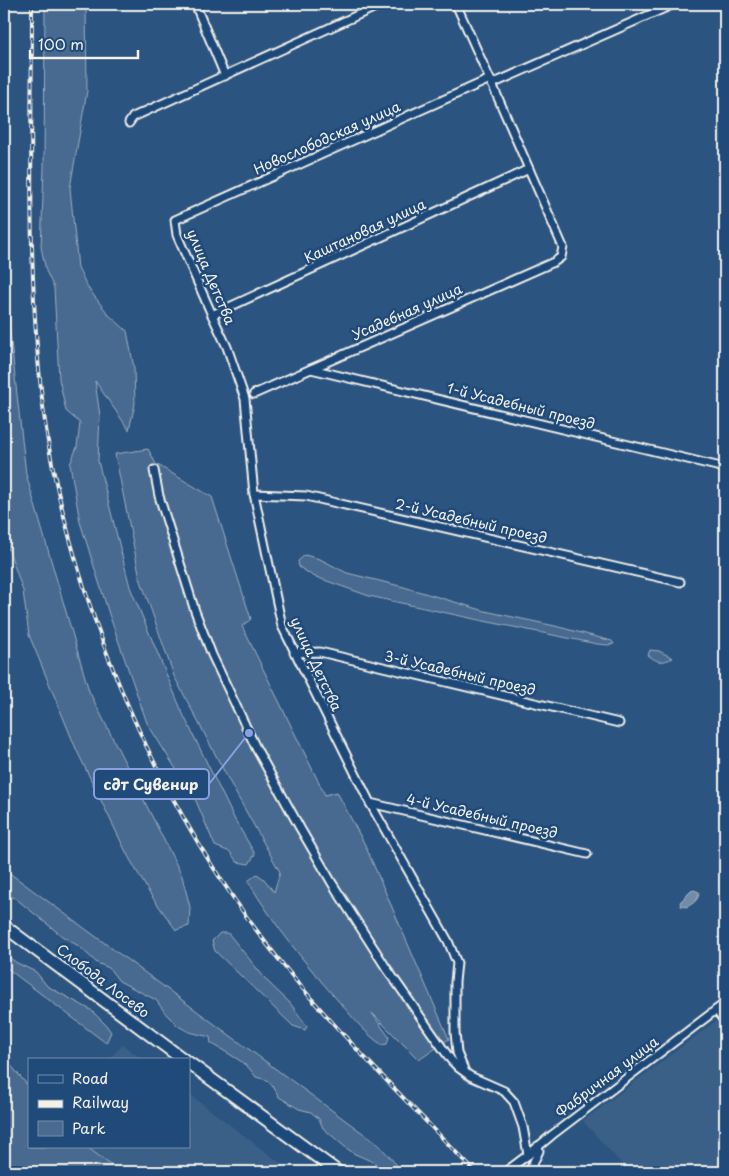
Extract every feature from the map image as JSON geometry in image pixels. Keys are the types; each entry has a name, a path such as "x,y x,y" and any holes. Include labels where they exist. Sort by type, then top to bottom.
{"main road":[{"name":"Слобода Лосево","path":"4,926 181,1058"},
{"path":"190,1064 338,1172"}],"street":[{"path":"195,4 225,76"},
{"path":"129,123 134,117 382,4"},
{"path":"456,4 529,169"},
{"name":"Новослободская улица","path":"175,220 491,81 674,4"},
{"name":"Усадебная улица","path":"254,394 554,262 561,257 563,247 529,169"},
{"name":"Каштановая улица","path":"212,315 529,169"},
{"name":"улица Детства","path":"175,220 177,236 228,347 244,399 254,494 282,626 370,803 448,941 456,963 455,1032 457,1053 465,1072"},
{"name":"1-й Усадебный проезд","path":"311,369 725,468"},
{"path":"154,470 159,496 195,612 212,655 256,748 332,883 375,950 451,1060 478,1080 504,1091 514,1102 523,1127 528,1155"},
{"name":"2-й Усадебный проезд","path":"254,494 306,496 680,582"},
{"name":"3-й Усадебный проезд","path":"294,653 320,652 620,724"},
{"name":"4-й Усадебный проезд","path":"370,803 587,854"},
{"name":"Фабричная улица","path":"505,1172 725,1003"},
{"path":"716,1010 725,1022"},
{"path":"529,1172 539,1151 538,1146"}],"shaded area":[{"path":"694,890 699,892 697,899 686,907 681,906 680,902"},
{"path":"716,1021 725,1035 725,1172 629,1172 583,1121"},
{"path":"123,1045 140,1058 110,1058"},
{"path":"190,1095 292,1172 4,1172 4,1165 28,1148 190,1148"}],"green space":[{"path":"45,4 86,4 87,91 70,188 78,268 88,288 109,315 127,331 134,368 135,404 129,430 95,381 100,416 98,461 130,587 183,714 235,820 255,854 249,864 237,862 230,852 215,846 196,801 147,723 109,614 80,522 70,464 77,447 80,423 66,411 59,379 54,288 46,271 41,247 44,168"},
{"path":"4,195 10,333 26,474 89,691 182,876 190,907 189,926 176,930 150,894 128,856 77,751 29,635 23,591 4,536"},
{"path":"148,449 156,464 212,497 251,619 242,626 325,795 337,792 365,845 449,1039 419,1060 372,1013 389,1037 387,1044 382,1045 360,1026 292,945 248,881 257,874 264,879 274,892 280,872 174,676 140,578 115,454"},
{"path":"305,555 320,559 347,573 404,587 485,611 612,641 614,644 597,644 369,596 313,576 299,567 298,561"},
{"path":"650,650 659,651 673,658 657,661 648,655"},
{"path":"4,869 379,1145 402,1172 391,1172 353,1153 323,1128 319,1119 311,1112 299,1109 279,1097 267,1080 256,1077 239,1060 211,1043 210,1037 189,1032 178,1026 156,1000 119,981 109,968 97,963 80,947 62,936 15,898 4,894"},
{"path":"220,933 228,933 268,982 290,1003 307,1026 305,1030 293,1026 215,951 212,941"},
{"path":"4,954 36,972 47,986 91,1010 111,1032 106,1043 4,966"},
{"path":"4,1057 28,1086 28,1148 88,1148 120,1172 4,1172"}],"railway":[{"path":"32,4 31,213 39,370 45,422 55,479 69,536 97,627 117,679 163,780 190,829 250,922 330,1020 475,1172"}],"place":[{"name":"сдт Сувенир","path":"249,733"}]}
